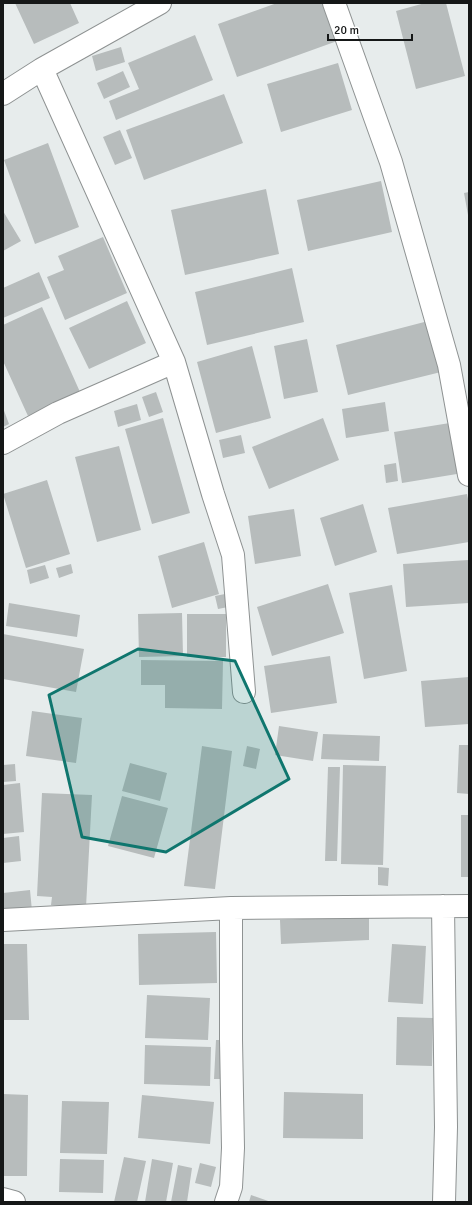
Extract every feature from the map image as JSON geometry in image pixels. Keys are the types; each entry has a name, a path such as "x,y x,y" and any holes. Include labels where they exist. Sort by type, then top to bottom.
{"street":[{"path":"3,94 42,69 160,3"},
{"path":"334,3 392,162 448,365 469,476"},
{"path":"42,69 174,362 233,556 244,692"},
{"path":"3,443 58,413 174,362"},
{"path":"443,906 446,1127 444,1202"},
{"path":"3,920 231,908 469,906"},
{"path":"226,1202 231,1187 233,1148 231,908"},
{"path":"3,1199 14,1202"}],"highlighted area":[{"path":"138,649 235,661 289,779 166,852 82,837 49,695"}],"building":[{"path":"15,3 70,3 79,23 34,44"},
{"path":"277,3 327,3 340,40 237,77 218,24"},
{"path":"425,3 446,3 465,76 416,89 396,11"},
{"path":"195,35 213,80 116,120 109,101 139,89 128,63"},
{"path":"121,47 125,62 96,71 92,56"},
{"path":"338,63 352,110 281,132 267,84"},
{"path":"123,71 130,87 104,99 97,83"},
{"path":"224,94 243,143 144,180 126,130"},
{"path":"120,130 132,158 115,165 103,137"},
{"path":"48,143 79,227 35,244 4,160"},
{"path":"381,181 392,232 308,251 297,200"},
{"path":"266,189 279,254 185,275 171,210"},
{"path":"469,192 469,215 468,215 464,193"},
{"path":"3,211 21,241 3,251"},
{"path":"103,237 127,293 65,320 47,277 64,270 58,256"},
{"path":"292,268 304,322 207,345 195,292"},
{"path":"39,272 50,298 3,318 3,288"},
{"path":"127,301 146,343 89,369 69,328"},
{"path":"42,307 80,392 28,416 3,361 3,325"},
{"path":"432,320 445,371 348,395 336,345"},
{"path":"307,339 318,392 284,399 274,346"},
{"path":"252,346 271,418 216,433 197,362"},
{"path":"156,392 163,412 149,417 142,397"},
{"path":"385,402 389,431 346,438 342,409"},
{"path":"137,404 141,420 118,427 114,411"},
{"path":"3,408 9,424 3,427"},
{"path":"163,418 190,513 152,524 125,429"},
{"path":"323,418 339,460 269,489 252,447"},
{"path":"456,422 463,473 402,483 394,432"},
{"path":"241,435 245,453 223,458 219,440"},
{"path":"119,446 141,530 97,542 75,457"},
{"path":"396,463 398,481 386,483 384,465"},
{"path":"47,480 70,554 26,568 3,494"},
{"path":"467,494 469,504 469,542 397,554 388,508"},
{"path":"363,504 377,552 335,566 320,518"},
{"path":"294,509 301,556 255,564 248,516"},
{"path":"204,542 219,594 172,608 158,556"},
{"path":"469,560 469,603 406,607 403,564"},
{"path":"71,564 73,573 59,578 56,568"},
{"path":"45,565 49,578 30,584 27,570"},
{"path":"328,584 344,633 272,656 257,607"},
{"path":"392,585 407,671 364,679 349,593"},
{"path":"230,593 233,606 218,609 215,596"},
{"path":"9,603 80,615 77,637 6,626"},
{"path":"182,613 183,656 139,657 138,614"},
{"path":"187,614 226,614 226,657 187,657"},
{"path":"3,634 84,649 76,692 3,679"},
{"path":"330,656 337,703 271,713 264,666"},
{"path":"141,660 223,661 222,709 165,708 165,685 141,685"},
{"path":"469,677 469,724 425,727 421,681"},
{"path":"32,711 82,718 76,763 26,756"},
{"path":"279,726 318,732 313,761 275,755"},
{"path":"323,734 380,736 379,761 321,759"},
{"path":"459,745 469,745 469,794 457,793"},
{"path":"202,746 232,751 215,889 184,886"},
{"path":"247,746 260,749 256,769 243,766"},
{"path":"130,763 167,773 160,801 122,791"},
{"path":"15,764 16,781 3,782 3,765"},
{"path":"343,765 386,766 383,865 341,864"},
{"path":"328,767 340,767 337,861 325,861"},
{"path":"20,783 24,832 3,834 3,785"},
{"path":"42,793 92,795 86,907 51,905 52,897 37,896"},
{"path":"122,796 168,808 154,858 108,846"},
{"path":"461,815 469,815 469,877 461,877"},
{"path":"19,836 21,861 3,863 3,838"},
{"path":"378,867 389,868 388,886 378,885"},
{"path":"30,890 32,911 3,914 3,893"},
{"path":"369,916 369,940 281,944 280,920"},
{"path":"216,932 217,983 139,985 138,934"},
{"path":"3,944 27,944 29,1020 3,1020"},
{"path":"392,944 426,946 423,1004 388,1002"},
{"path":"147,995 210,998 208,1040 145,1038"},
{"path":"397,1017 433,1018 432,1066 396,1065"},
{"path":"216,1040 227,1040 225,1079 214,1079"},
{"path":"145,1045 211,1047 210,1086 144,1084"},
{"path":"284,1092 363,1094 363,1139 283,1138"},
{"path":"3,1094 28,1095 27,1176 3,1176"},
{"path":"142,1095 214,1102 210,1144 138,1138"},
{"path":"62,1101 109,1102 107,1154 60,1153"},
{"path":"124,1157 146,1161 137,1202 114,1202"},
{"path":"60,1159 104,1160 103,1193 59,1192"},
{"path":"152,1159 173,1163 166,1202 145,1202"},
{"path":"200,1163 216,1167 211,1187 195,1183"},
{"path":"178,1165 192,1168 187,1202 171,1202"},
{"path":"251,1195 271,1202 249,1202"}]}
